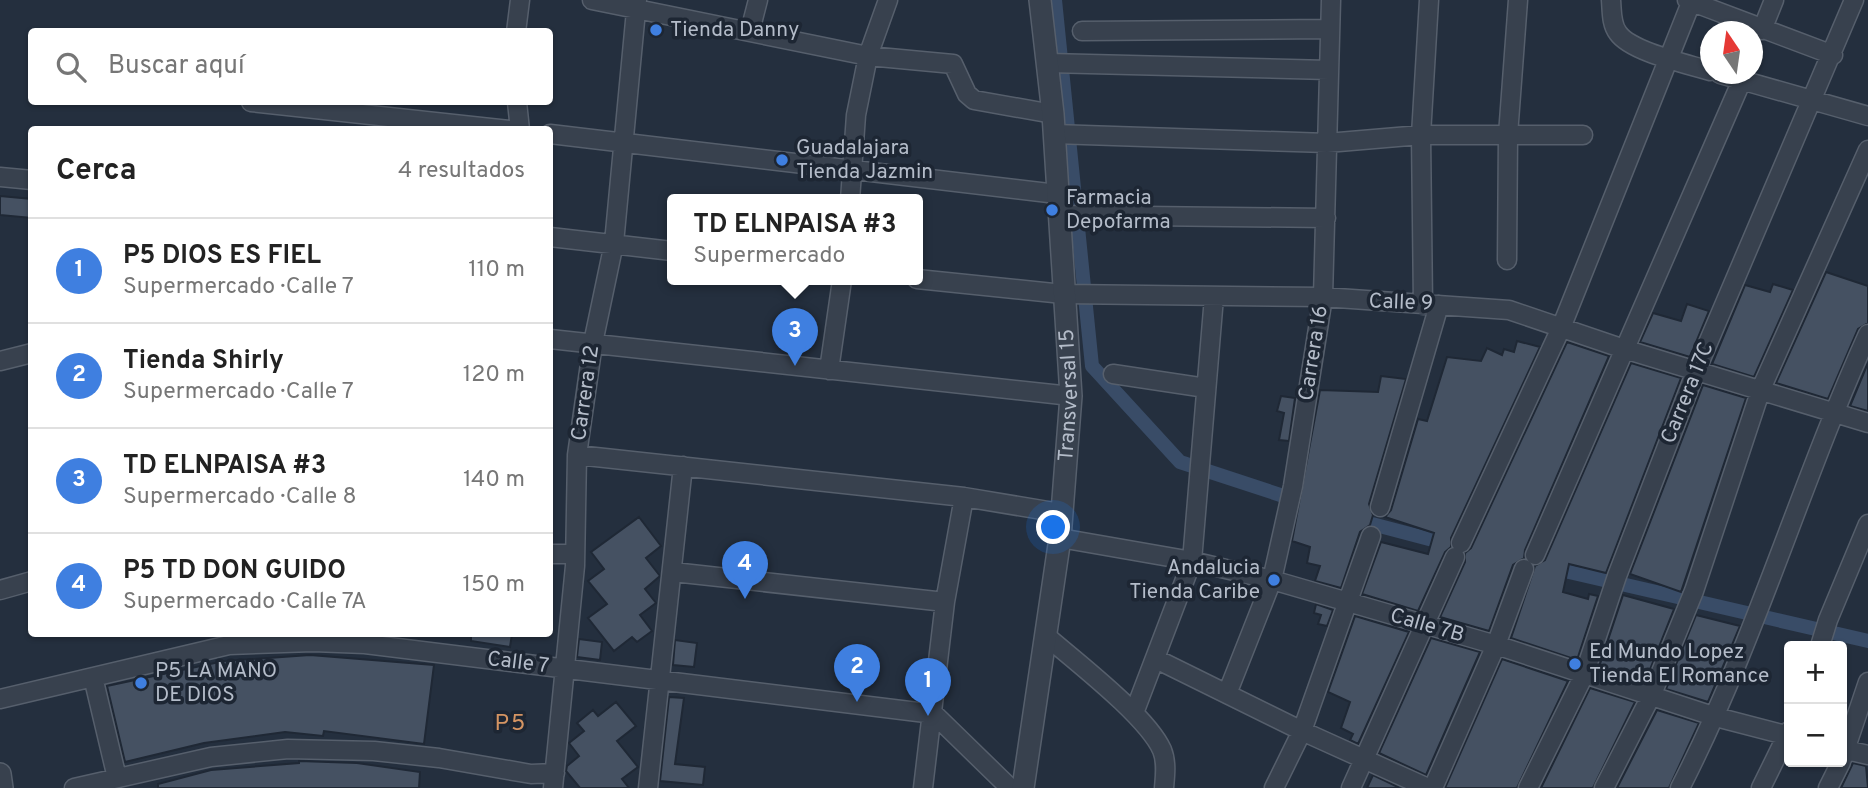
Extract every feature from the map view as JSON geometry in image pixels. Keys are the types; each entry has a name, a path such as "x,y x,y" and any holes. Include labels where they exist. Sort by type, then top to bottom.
{"street":[{"path":"516,28 520,0"},
{"path":"592,0 636,3 868,56 953,64 967,94 974,100 1061,130 1326,142 1421,135 1583,135"},
{"path":"750,31 758,0"},
{"path":"851,194 856,115 868,56 888,0"},
{"name":"Transversal 15","path":"1023,788 1060,538 1071,396 1069,210 1057,62 1040,0"},
{"name":"Carrera 16","path":"1227,694 1272,580 1293,486 1324,297 1331,0"},
{"path":"1380,508 1431,305 1421,135 1429,0"},
{"path":"1507,260 1508,135 1517,0"},
{"path":"1611,0 1614,26 1619,35 1669,59 1700,68"},
{"path":"1763,28 1774,0"},
{"name":"Carrera 17C","path":"1528,788 1584,675 1696,371 1810,98 1833,55 1854,0"},
{"path":"1351,788 1562,328 1690,1 1740,21"},
{"name":"Carrera 12","path":"554,780 556,668 575,554 577,455 593,344 614,243 636,3"},
{"path":"1082,31 1330,29"},
{"path":"1763,30 1833,55"},
{"path":"1057,62 1329,70"},
{"path":"1433,788 1529,562 1740,84"},
{"path":"1757,84 1868,116"},
{"path":"279,105 472,126"},
{"path":"517,105 520,126"},
{"path":"553,134 853,171 1069,210 1326,218"},
{"path":"1604,788 1652,694 1692,597 1761,389 1868,150"},
{"path":"0,177 28,180"},
{"path":"553,237 667,250"},
{"name":"Calle 9","path":"923,279 1096,296 1324,297 1509,310 1624,349 1868,423"},
{"path":"829,370 841,285"},
{"path":"1134,713 1192,561 1214,297"},
{"path":"1680,788 1716,717 1833,411 1868,334"},
{"path":"553,339 1071,396"},
{"path":"0,361 28,354"},
{"path":"1114,374 1206,387"},
{"path":"577,455 964,498 1060,513"},
{"path":"648,788 683,466"},
{"path":"923,788 934,714 945,602 964,498"},
{"path":"1824,634 1868,524"},
{"path":"1274,788 1302,732 1371,536"},
{"name":"Calle 7B","path":"1060,538 1192,561 1272,580 1496,645 1716,717 1784,733"},
{"path":"553,554 575,554"},
{"path":"673,572 945,602"},
{"path":"0,590 28,582"},
{"path":"1045,635 1134,713 1162,750 1166,772 1164,788"},
{"name":"Calle 7","path":"0,699 93,677 227,639 330,642 934,714"},
{"path":"1156,659 1302,732 1428,788"},
{"path":"93,677 117,778"},
{"path":"1847,741 1868,682"},
{"path":"934,714 1010,788"},
{"path":"1761,788 1784,744"},
{"path":"74,788 211,757 288,749 374,751 439,758 554,780"},
{"path":"1847,755 1868,755"},
{"path":"1828,788 1838,767"},
{"path":"0,774 2,788"}],"building":[{"path":"0,196 28,199 28,218 0,215"},
{"path":"1826,272 1868,286 1868,323 1858,329 1828,399 1776,383"},
{"path":"1773,284 1793,290 1754,377 1712,364 1745,285 1770,292"},
{"path":"1687,304 1709,311 1690,357 1640,342 1653,313 1681,321"},
{"path":"1517,341 1540,347 1451,538 1451,547 1445,552 1418,611 1362,594 1381,542 1428,554 1434,533 1385,517 1391,510 1418,419 1427,421 1447,357 1481,361 1487,348 1502,355 1504,349 1514,352"},
{"path":"1567,342 1609,356 1525,550 1524,558 1513,565 1489,631 1440,617 1465,562 1465,553 1471,548"},
{"path":"1631,363 1681,378 1606,573 1569,564 1563,592 1588,599 1589,594 1598,596 1577,660 1511,638 1535,566 1545,560"},
{"path":"1868,363 1868,411 1850,406"},
{"path":"1381,376 1406,379 1369,504 1373,515 1370,525 1360,532 1341,588 1315,581 1320,566 1307,563 1310,547 1292,541 1320,390 1378,392"},
{"path":"1703,385 1746,398 1681,592 1630,574"},
{"path":"1281,396 1295,398 1289,441 1279,440 1284,413 1277,411"},
{"path":"639,517 661,546 646,558 660,576 645,589 656,603 640,615 652,631 637,642 632,637 614,651 588,618 607,604 588,581 604,569 591,552"},
{"path":"1623,595 1674,609 1645,682 1599,667"},
{"path":"1316,604 1333,610 1327,626 1318,624 1321,615 1314,613"},
{"path":"1696,615 1740,626 1708,702 1666,689"},
{"path":"1355,616 1409,632 1358,744 1350,740 1353,734 1341,728 1350,702 1328,692"},
{"path":"471,637 512,637 510,647 471,641"},
{"path":"1431,638 1480,652 1426,775 1379,753"},
{"path":"579,639 602,642 600,660 577,657"},
{"path":"675,640 697,643 694,667 673,665"},
{"path":"310,655 434,665 424,744 324,731 323,736 285,732 204,743 125,762 107,686 224,661"},
{"path":"1502,659 1568,681 1517,788 1445,788"},
{"path":"1590,688 1635,702 1593,788 1541,788"},
{"path":"669,697 684,698 675,764 705,767 703,785 660,781"},
{"path":"616,702 636,726 617,741 638,767 622,779 629,788 580,788 566,771 567,766 579,756 569,743 584,731 577,723 593,710 598,716"},
{"path":"1657,710 1699,723 1669,788 1617,788"},
{"path":"299,761 357,763 420,772 419,788 158,788 158,784 211,770"},
{"path":"1853,763 1866,766 1868,788 1841,788"},
{"path":"1373,775 1398,787 1367,788"}],"waterway":[{"path":"1055,0 1092,366 1180,462 1317,507"},
{"path":"1353,519 1448,544"},
{"path":"1513,559 1868,641"}],"place":[{"name":"Tienda Danny","path":"656,30"},
{"name":"Guadalajara Tienda Jazmin","path":"782,160"},
{"name":"Farmacia Depofarma","path":"1052,210"},
{"name":"TD ELNPAISA #3","path":"795,366"},
{"name":"Andalucia Tienda Caribe","path":"1274,580"},
{"name":"P5 TD DON GUIDO","path":"745,599"},
{"name":"Ed Mundo Lopez Tienda El Romance","path":"1575,664"},
{"name":"P5 LA MANO DE DIOS","path":"141,683"},
{"name":"Tienda Shirly","path":"857,702"},
{"name":"P5 DIOS ES FIEL","path":"928,716"}],"district":[{"name":"P5","path":"511,724"}]}
